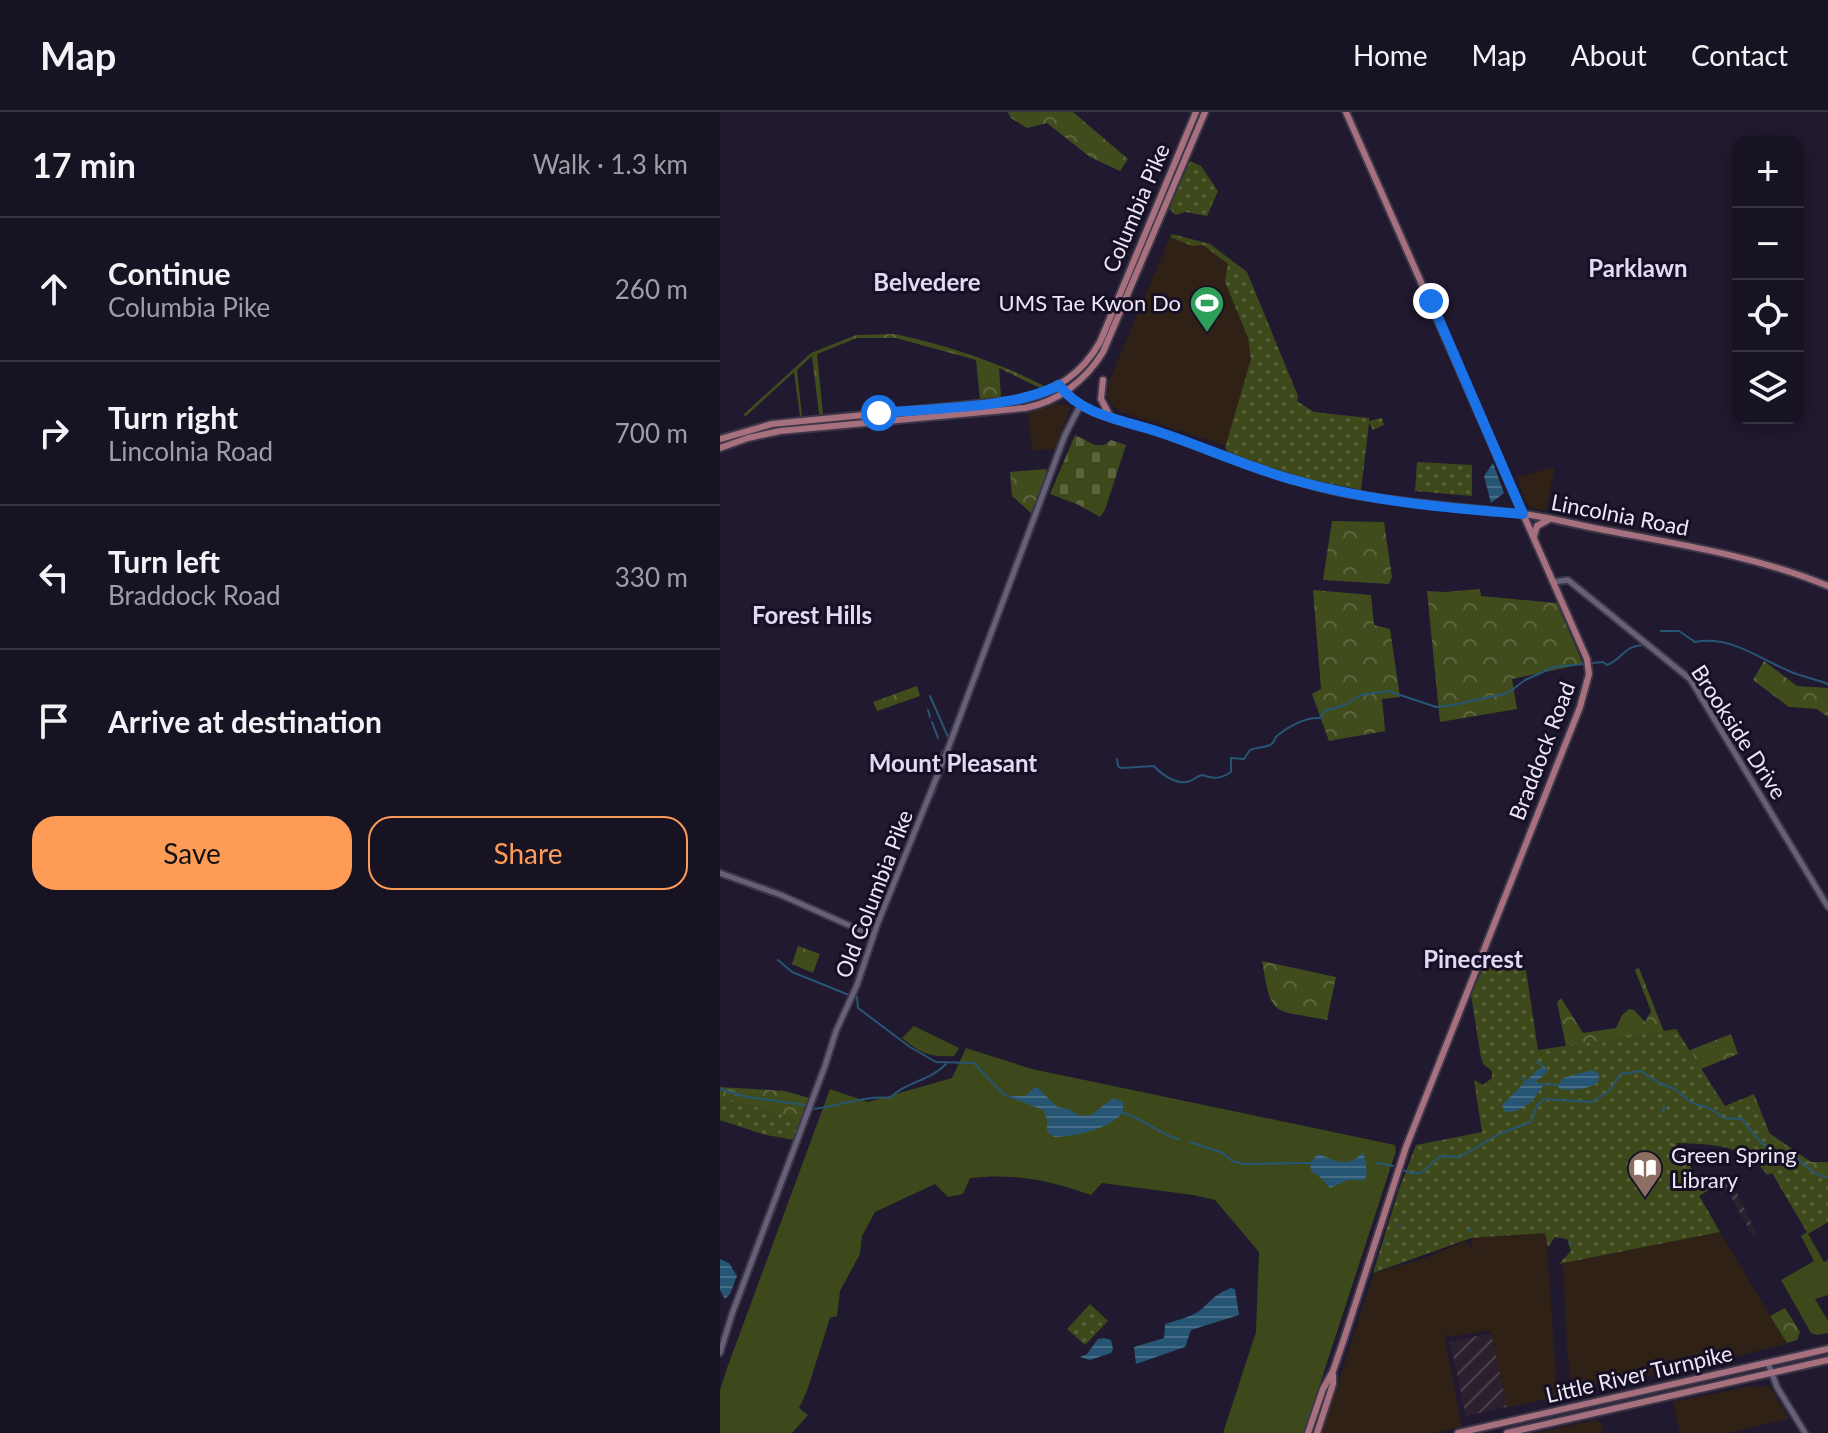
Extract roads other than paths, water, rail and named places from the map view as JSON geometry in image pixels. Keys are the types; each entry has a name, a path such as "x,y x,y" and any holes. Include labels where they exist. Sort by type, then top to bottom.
{"main road":[{"name":"Columbia Pike","path":"720,439 772,424 1017,400 1041,394 1062,383 1087,361 1100,342 1196,112"},
{"name":"Columbia Pike","path":"720,448 780,431 1025,408 1067,390 1092,368 1103,352 1205,112"},
{"name":"Braddock Road","path":"1308,1433 1323,1389 1333,1371 1406,1147 1588,683 1587,659 1346,112"},
{"path":"1103,380 1101,399 1111,418"},
{"name":"Lincolnia Road","path":"1062,383 1074,403 1111,418 1157,431 1273,474 1333,490 1388,500 1551,519 1729,556 1782,569 1828,586"},
{"path":"1536,544 1535,529 1551,519"},
{"name":"Little River Turnpike","path":"1458,1433 1828,1349"},
{"name":"Little River Turnpike","path":"1507,1433 1828,1360"},
{"name":"Braddock Road","path":"1317,1433 1333,1384 1333,1371"}],"street":[{"name":"Old Columbia Pike","path":"720,1353 836,1031 857,985 873,936 946,754 1065,435 1081,404"},
{"name":"Brookside Drive","path":"1553,582 1568,580 1690,679 1828,907"},
{"path":"720,873 781,895 873,936"},
{"path":"1768,1363 1771,1374 1805,1433"}],"water":[{"path":"1493,463 1504,493 1491,503 1484,476"},
{"path":"1544,1066 1548,1071 1535,1082 1544,1084 1533,1100 1518,1110 1505,1112 1502,1105"},
{"path":"1592,1070 1599,1074 1598,1083 1575,1090 1560,1089 1558,1086 1563,1078"},
{"path":"1038,1088 1057,1107 1080,1116 1091,1115 1113,1098 1123,1102 1123,1113 1109,1124 1091,1131 1054,1137 1047,1132 1043,1110 1007,1096 1025,1096"},
{"path":"1362,1153 1367,1174 1364,1180 1348,1180 1330,1188 1311,1171 1310,1163 1318,1154 1346,1162"},
{"path":"720,1259 729,1263 737,1276 725,1299 720,1290"},
{"path":"1231,1288 1235,1289 1239,1315 1191,1330 1185,1347 1136,1364 1134,1347 1164,1338 1165,1324 1195,1313"},
{"path":"1098,1339 1111,1340 1111,1353 1090,1360 1080,1357 1087,1354"}],"waterway":[{"path":"1661,631 1679,631 1695,642 1733,645 1791,672 1828,684"},
{"path":"1593,663 1603,662 1607,665 1628,649 1646,645"},
{"path":"949,737 983,648"},
{"path":"1117,759 1121,768 1154,766 1180,782 1202,775 1220,777 1231,772 1231,758 1244,759 1250,750 1270,745 1292,726 1320,718 1324,711 1345,705 1361,695 1388,691 1436,707 1453,705 1508,693 1525,680 1554,667 1583,664"},
{"path":"930,696 948,737"},
{"path":"928,710 930,717"},
{"path":"932,722 938,738"},
{"path":"940,759 943,750"},
{"path":"940,779 950,753 963,754"},
{"path":"933,797 937,786"},
{"path":"778,960 792,972 849,995"},
{"path":"857,997 858,1008 910,1047 936,1062 974,1063 1004,1095 1022,1100"},
{"path":"1537,1061 1543,1066"},
{"path":"812,1109 870,1098 890,1098 946,1064"},
{"path":"1403,1170 1421,1172 1441,1156 1460,1157 1499,1134 1531,1122 1537,1105 1544,1099 1592,1102 1609,1091 1621,1074 1641,1071 1675,1089 1692,1103 1709,1108 1724,1118 1742,1119 1767,1147 1793,1156 1814,1173 1828,1177"},
{"path":"1522,1077 1526,1083"},
{"path":"1544,1084 1558,1085"},
{"path":"720,1089 747,1097 805,1105"},
{"path":"1663,1112 1664,1106"},
{"path":"1123,1113 1179,1139"},
{"path":"774,1212 807,1122"},
{"path":"1190,1142 1223,1153 1232,1161 1243,1164 1311,1163"},
{"path":"1377,1163 1393,1166"},
{"path":"1643,1175 1649,1165 1654,1165"},
{"path":"770,1203 780,1177"},
{"path":"747,1264 765,1217"}],"place":[{"name":"UMS Tae Kwon Do","path":"1207,334"},
{"name":"Green Spring Library","path":"1645,1199"}],"district":[{"name":"Parklawn","path":"1638,269"},
{"name":"Belvedere","path":"927,283"},
{"name":"Forest Hills","path":"812,616"},
{"name":"Mount Pleasant","path":"953,764"},
{"name":"Pinecrest","path":"1473,960"}]}
